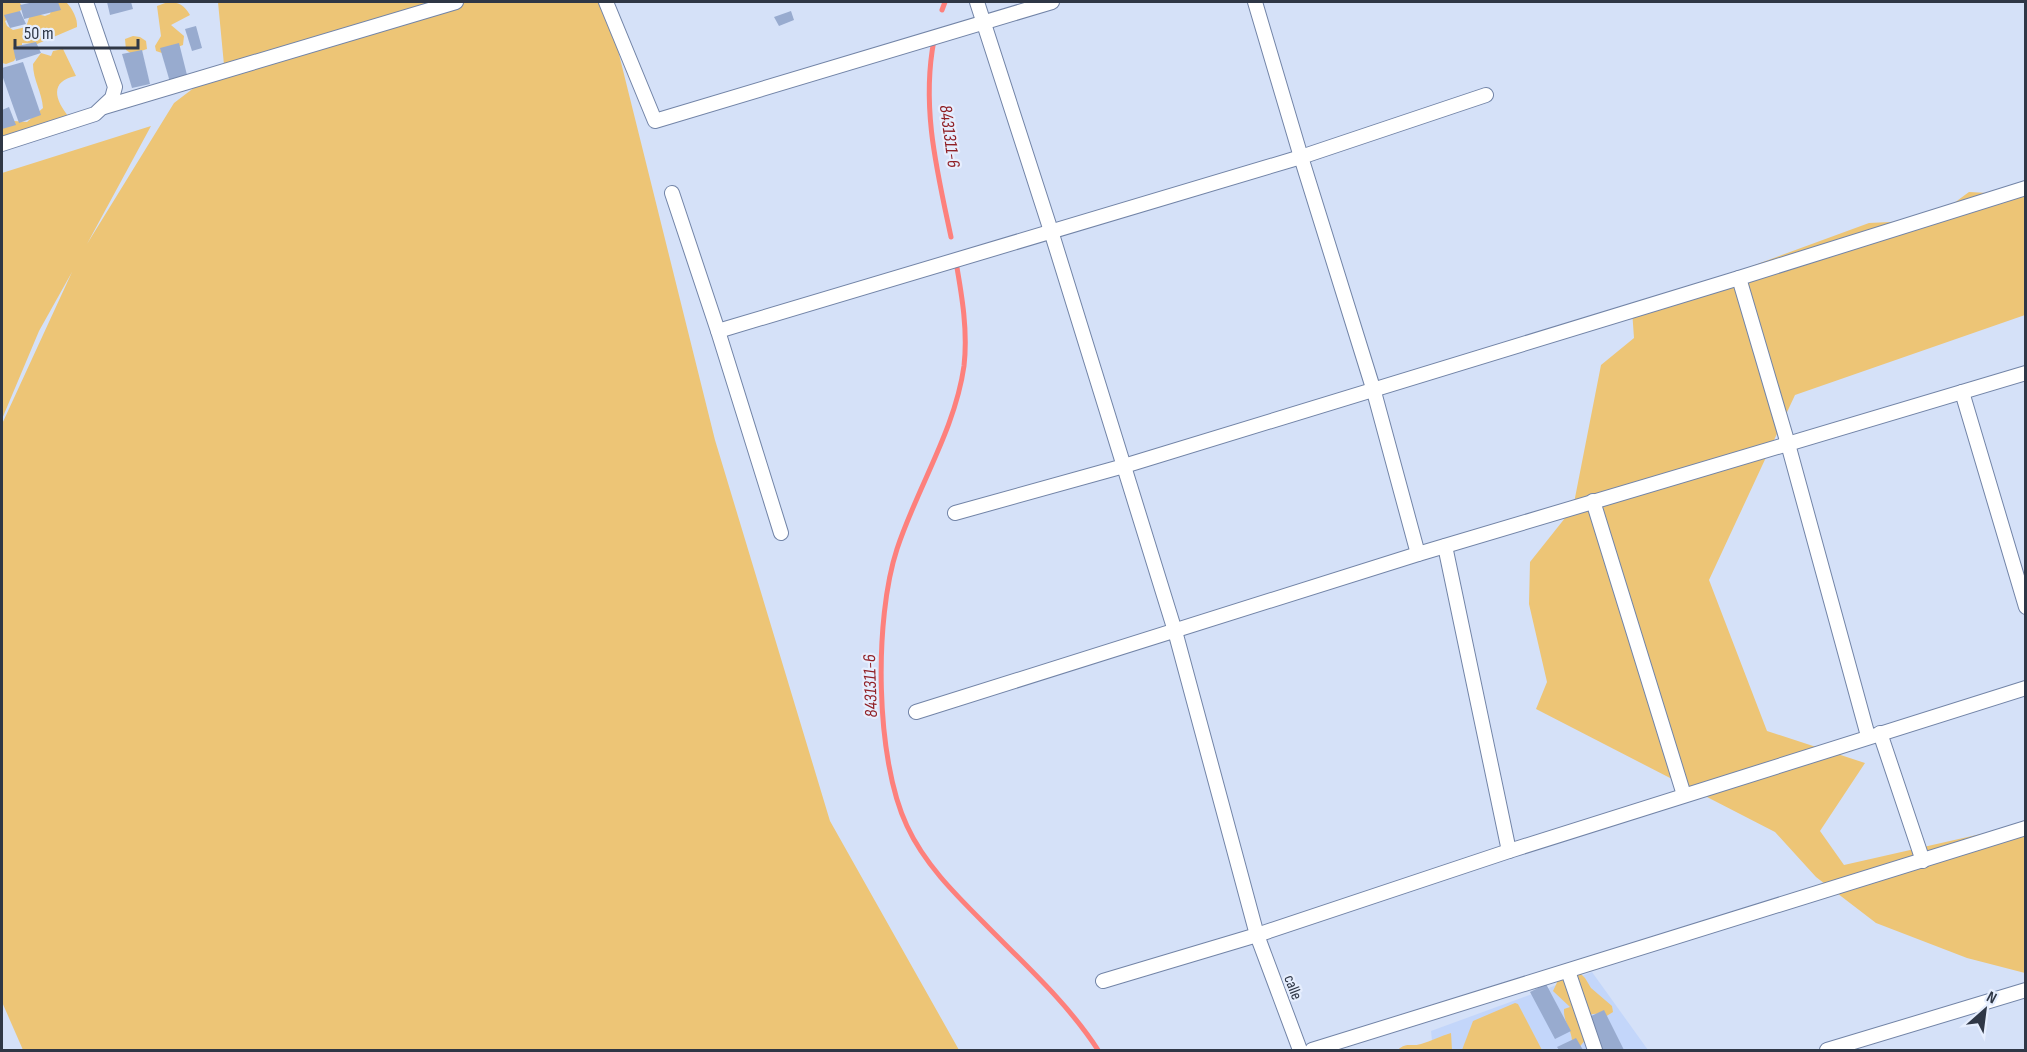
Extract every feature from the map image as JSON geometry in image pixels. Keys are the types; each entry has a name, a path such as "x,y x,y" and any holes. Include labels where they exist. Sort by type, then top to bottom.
{"street":[{"path":"2,144 95,114 112,98 115,87 86,2"},
{"path":"104,107 456,2"},
{"path":"606,2 655,121 1052,2"},
{"name":"calle","path":"977,2 1051,231 1175,631 1257,935 1300,1050"},
{"path":"1255,2 1373,388 1418,554"},
{"path":"718,331 1301,157 1486,95"},
{"path":"955,513 1124,466 2025,188"},
{"path":"672,193 781,533"},
{"path":"1739,278 1874,735 1923,861"},
{"path":"916,711 1418,554 2025,373"},
{"path":"1962,392 2025,607"},
{"path":"1593,501 1684,795"},
{"path":"1445,546 1509,851"},
{"path":"1103,981 1257,935 1509,851 2025,688"},
{"path":"1311,1050 2025,828"},
{"path":"1568,971 1595,1050"},
{"path":"1827,1050 2025,990"}],"shaded area":[{"path":"2,2 19,2 24,8 5,21 7,26 13,30 26,27 33,13 45,16 50,14 54,2 66,2 74,14 77,27 37,44 22,43 22,48 14,61 2,63"},
{"path":"168,2 181,5 190,15 171,25 184,36 183,45 162,53 156,51 155,46 161,36 157,6"},
{"path":"218,2 606,2 715,440 830,821 959,1050 23,1050 2,1002 2,424 72,272 39,331 2,419 2,173 151,126 87,244 174,103 224,65"},
{"path":"133,36 146,41 147,49 132,54 126,50 125,39"},
{"path":"63,49 76,76 62,82 57,92 60,104 69,117 2,149 2,128 14,121 27,122 43,108 33,64 41,53 51,56 53,51"},
{"path":"1969,192 2025,195 2025,315 1795,395 1709,580 1767,731 1865,763 1820,831 1844,865 2025,824 2025,973 1967,958 1876,923 1816,877 1775,832 1536,709 1547,682 1529,604 1530,562 1573,508 1601,365 1634,338 1632,310 1869,223 1931,220"},
{"path":"1577,970 1591,988 1612,1006 1613,1012 1605,1017 1597,1014 1589,1016 1586,1039 1577,1050 1569,1050 1572,1040 1564,1009 1570,1007 1553,991 1561,974"},
{"path":"1592,972 1648,1050 1433,1050 1431,1031"},
{"path":"1515,1003 1518,1004 1542,1050 1462,1050 1473,1021"},
{"path":"1451,1033 1452,1050 1398,1050 1404,1046 1421,1044"}],"building":[{"path":"34,2 58,2 61,10 24,19 20,5"},
{"path":"107,2 131,2 133,9 110,15"},
{"path":"20,11 26,24 10,28 4,15"},
{"path":"791,11 794,20 779,26 774,17"},
{"path":"196,26 202,48 192,51 185,29"},
{"path":"36,42 41,53 16,61 13,47"},
{"path":"179,43 188,79 170,82 160,48"},
{"path":"142,50 150,84 132,88 122,54"},
{"path":"23,62 41,115 19,123 2,75 2,68"},
{"path":"9,107 16,125 2,129 2,110"},
{"path":"1546,984 1571,1031 1555,1039 1530,992"},
{"path":"1604,1010 1624,1050 1603,1050 1587,1018"},
{"path":"1576,1038 1583,1050 1559,1050 1557,1047"}],"waterway":[{"name":"8431311-6","path":"942,10 945,2"},
{"name":"8431311-6","path":"934,40 929,90 932,139 951,237"},
{"name":"8431311-6","path":"956,262 965,327 964,366 953,413 897,549 884,612 881,689 889,764 896,798 907,826 922,853 961,900 1059,999 1098,1050"}]}
